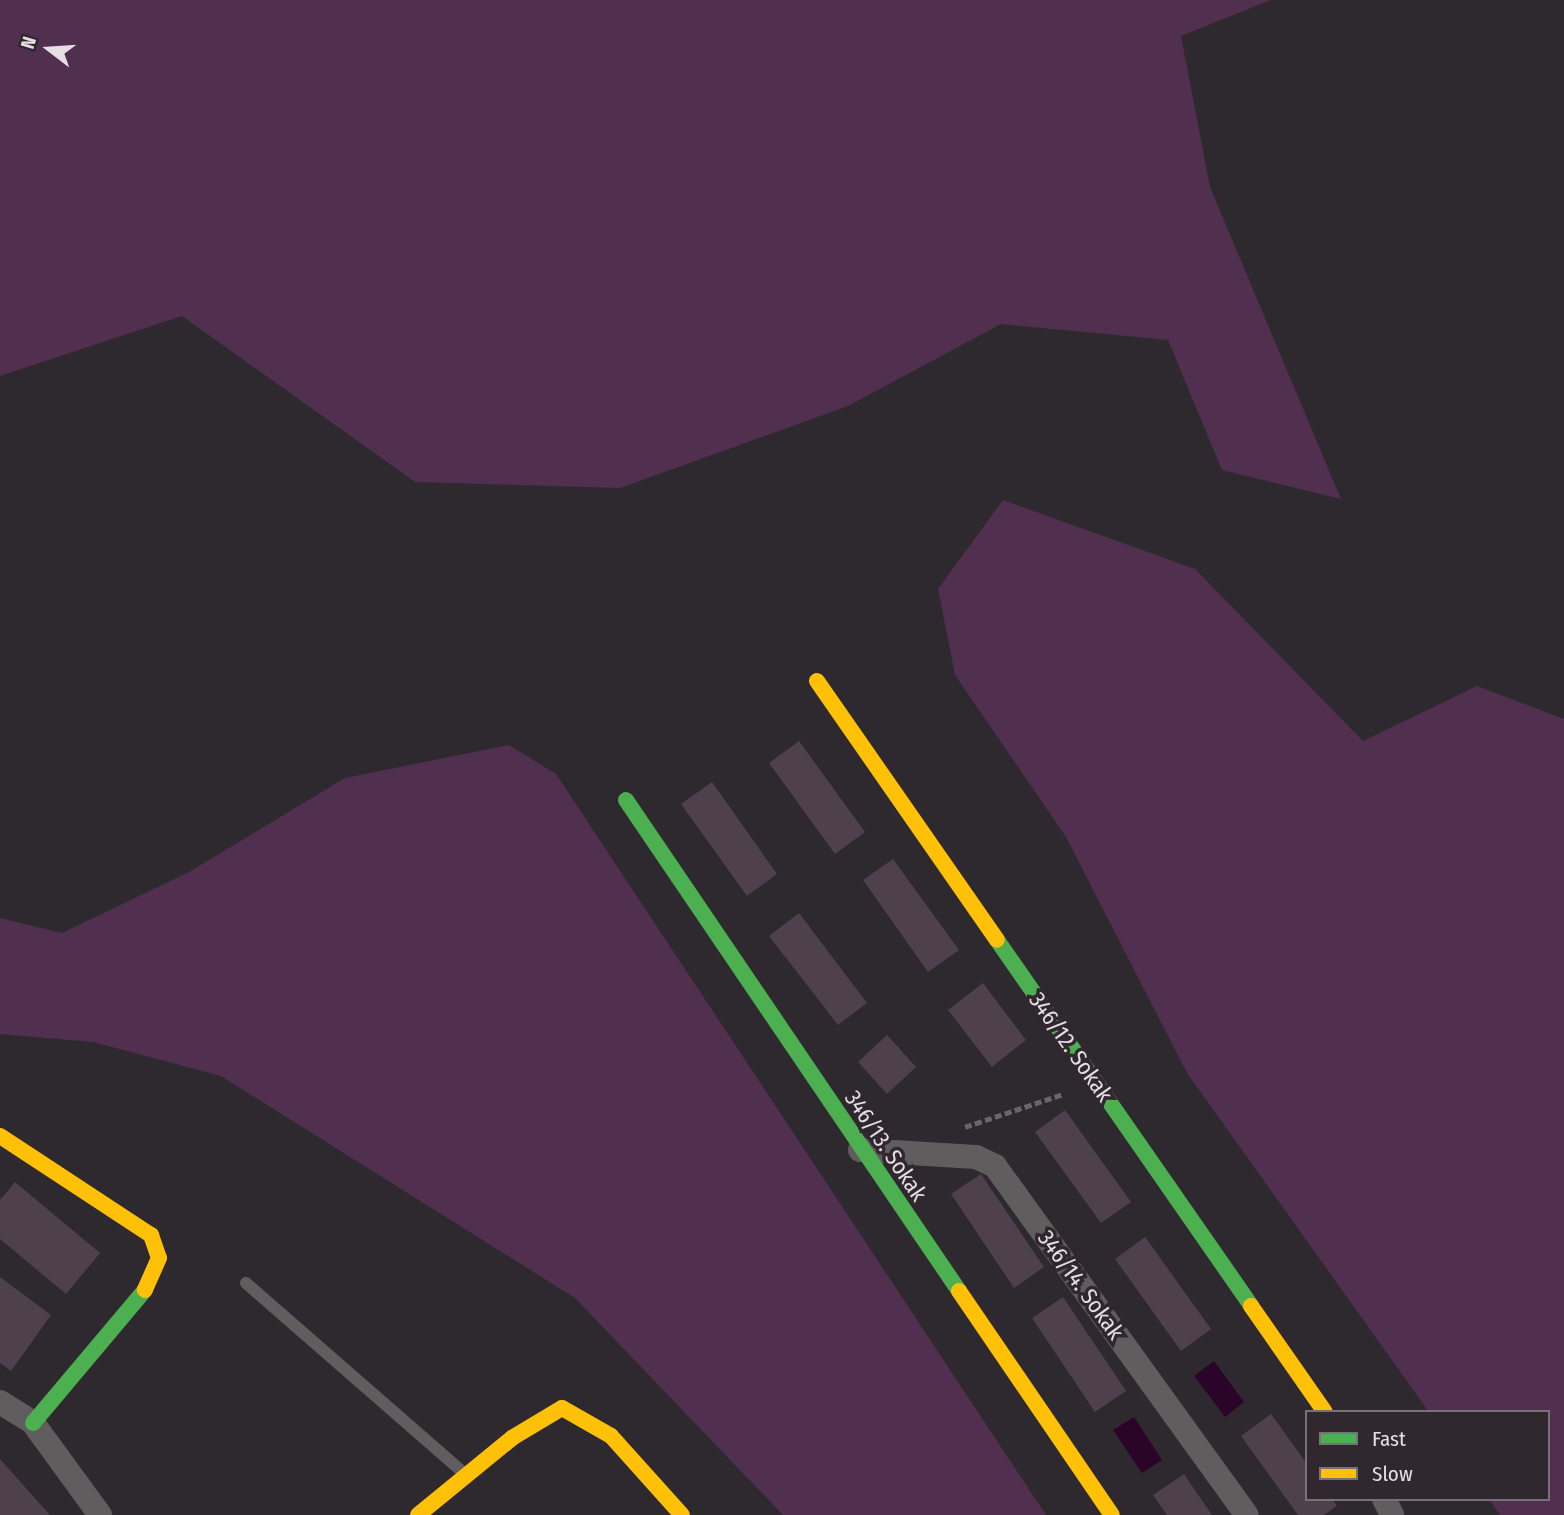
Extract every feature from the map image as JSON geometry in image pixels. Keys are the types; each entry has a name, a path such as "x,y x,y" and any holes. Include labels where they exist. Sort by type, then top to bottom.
{"street":[{"name":"346/12. Sokak","path":"817,681 1324,1410"},
{"name":"346/13. Sokak","path":"626,800 860,1150 1112,1515"},
{"path":"0,1136 151,1235 159,1258 146,1287 33,1423"},
{"name":"346/14. Sokak","path":"860,1150 976,1157 995,1166 1247,1515"},
{"path":"0,1402 33,1423 100,1515"},
{"path":"418,1515 465,1474 562,1408 611,1436 682,1515"}],"lane":[{"path":"246,1283 465,1474"}],"path":[{"path":"953,1131 1063,1094 1071,1096"}],"shaded area":[{"path":"0,0 1271,0 1181,36 1210,187 1341,499 1222,470 1168,340 1001,324 848,406 620,488 415,482 182,316 0,376"},
{"path":"1003,500 1195,569 1363,741 1477,686 1564,719 1564,1515 1500,1515 1490,1501 1550,1501 1550,1410 1428,1410 1187,1073 1066,837 955,675 938,589"},
{"path":"509,745 556,774 1046,1515 783,1515 575,1298 221,1076 93,1042 0,1034 0,918 62,933 189,872 345,778"},
{"path":"1214,1361 1244,1402 1225,1417 1194,1376"},
{"path":"1134,1417 1162,1460 1142,1473 1113,1430"}],"building":[{"path":"799,741 865,832 835,854 769,763"},
{"path":"712,782 777,874 747,896 681,804"},
{"path":"893,859 959,950 928,972 863,880"},
{"path":"799,913 867,1003 838,1025 769,936"},
{"path":"983,983 1026,1040 992,1067 948,1010"},
{"path":"887,1035 916,1067 887,1094 858,1062"},
{"path":"1065,1110 1131,1202 1101,1223 1035,1132"},
{"path":"981,1174 1044,1267 1014,1288 951,1194"},
{"path":"15,1182 100,1253 66,1294 0,1239 0,1200"},
{"path":"1145,1237 1211,1329 1181,1351 1115,1259"},
{"path":"0,1277 51,1315 11,1371 0,1363"},
{"path":"1063,1297 1126,1391 1095,1412 1032,1318"},
{"path":"1271,1414 1305,1461 1305,1501 1333,1501 1337,1506 1324,1515 1298,1515 1241,1436"},
{"path":"0,1459 50,1515 0,1515"},
{"path":"1184,1474 1212,1515 1167,1515 1153,1495"}],"traffic: fast":[{"path":"626,800 959,1291"},
{"path":"997,940 1251,1306"},
{"path":"33,1423 145,1290"}],"traffic: slow":[{"path":"817,681 997,940"},
{"path":"0,1136 151,1235 159,1258 145,1290"},
{"path":"959,1291 1112,1515"},
{"path":"1251,1306 1324,1410"},
{"path":"418,1515 512,1438 562,1408 611,1436 682,1515"}]}
